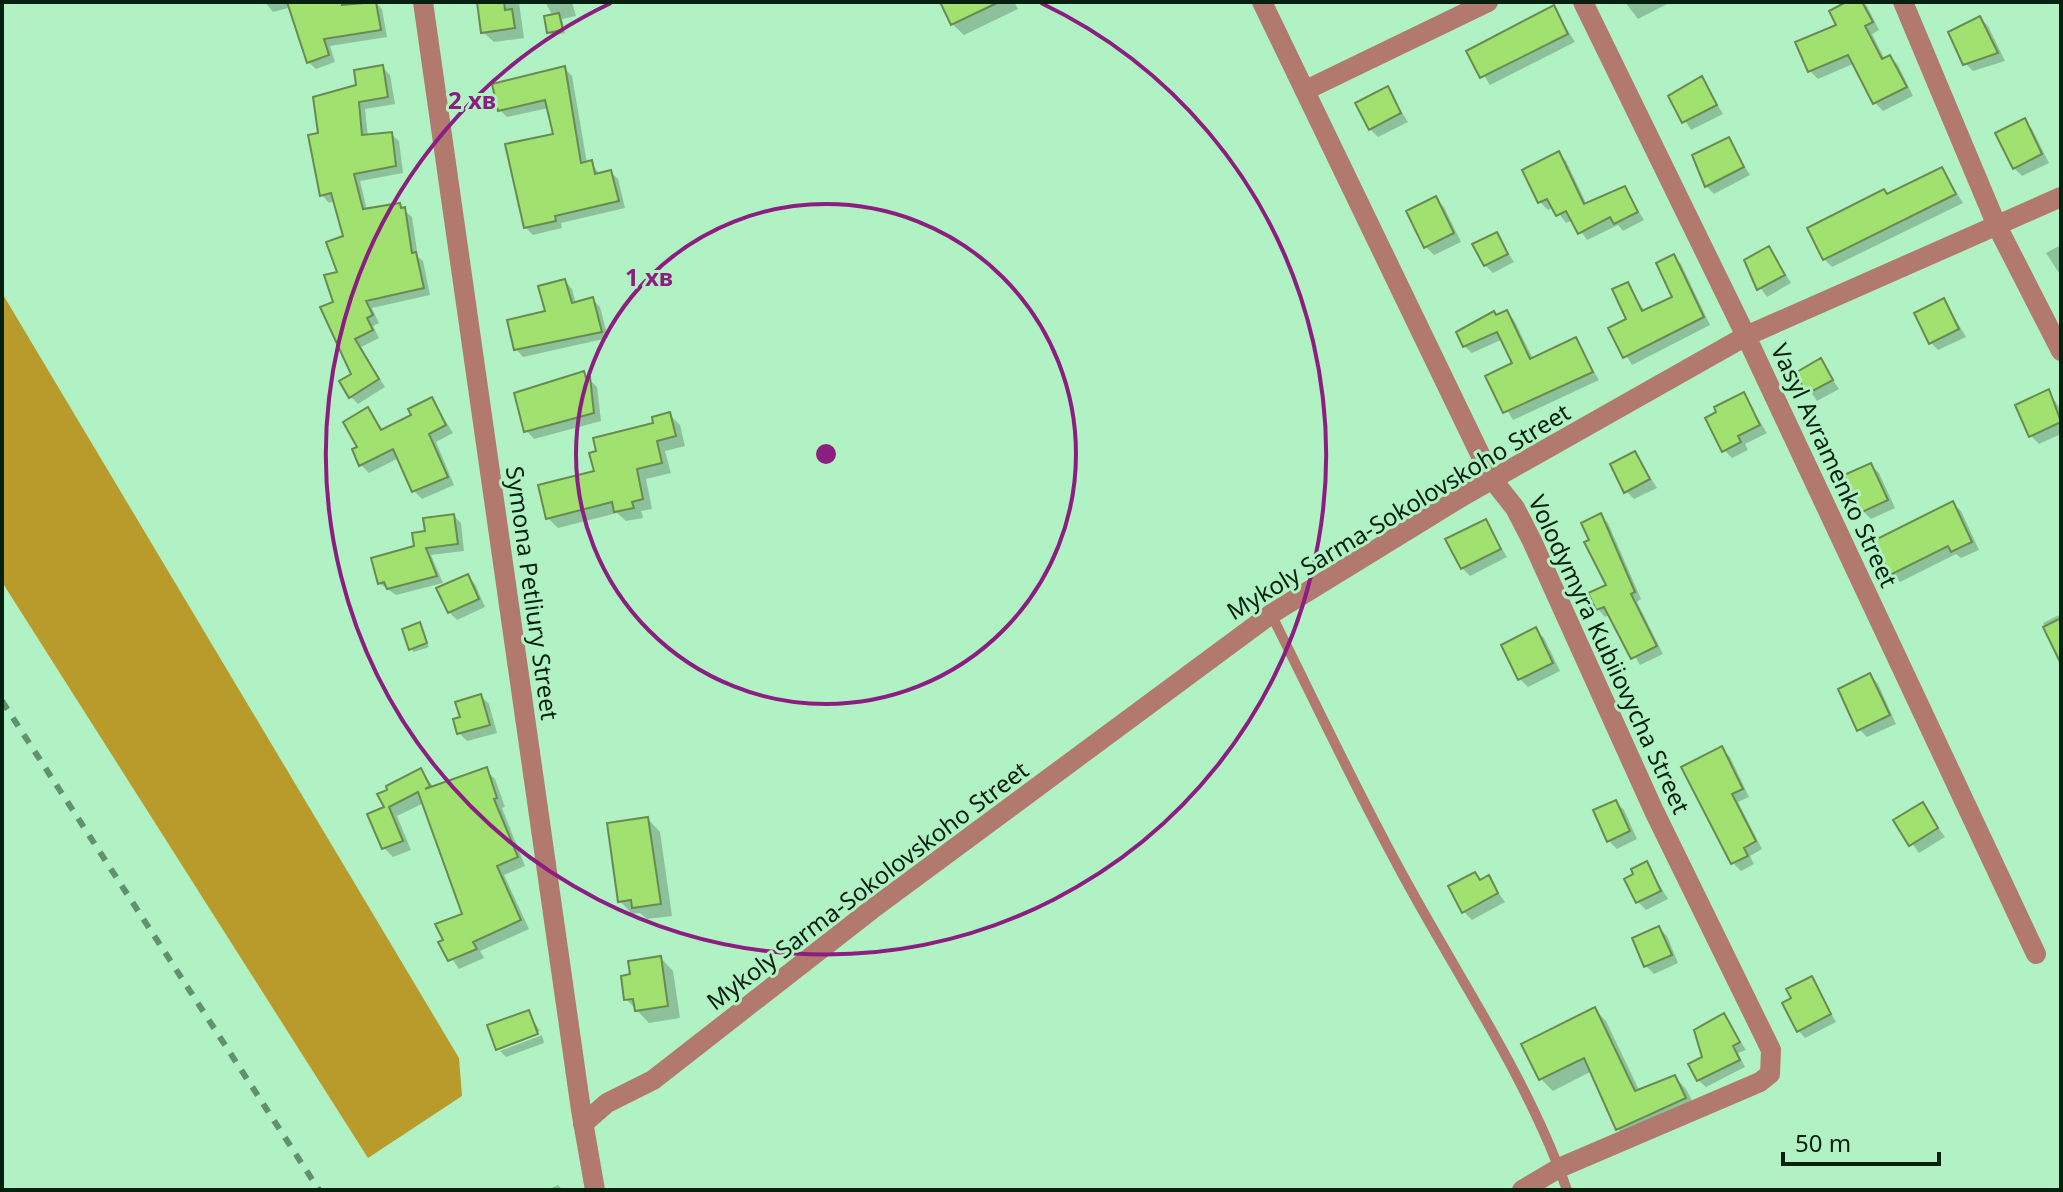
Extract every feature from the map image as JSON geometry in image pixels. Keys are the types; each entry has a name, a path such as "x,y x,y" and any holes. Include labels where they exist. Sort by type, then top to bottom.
{"street":[{"name":"Symona Petliury Street","path":"423,2 583,1124 595,1190"},
{"name":"Volodymyra Kubiiovycha Street","path":"1262,2 1492,479 1515,508 1532,541 1654,811 1771,1050 1770,1074 1760,1082 1559,1168"},
{"path":"1306,90 1488,2"},
{"name":"Vasyl Avramenko Street","path":"1583,2 1746,336 2036,954"},
{"path":"1903,2 1997,226 2061,351"},
{"name":"Mykoly Sarma-Sokolovskoho Street","path":"583,1124 607,1103 653,1080 871,910 1271,614 1492,479 1746,336 2061,197"},
{"path":"1522,1190 1559,1168"}],"lane":[{"path":"1271,614 1377,827 1541,1121 1567,1190"}],"shaded area":[{"path":"2,293 459,1058 462,1096 368,1158 2,582"}],"building":[{"path":"287,2 342,2 342,5 376,2 381,30 324,39 329,55 307,63"},
{"path":"477,2 504,2 505,10 512,9 515,28 481,33"},
{"path":"940,2 999,2 951,25"},
{"path":"1846,2 1862,2 1873,22 1865,26 1882,59 1890,55 1907,87 1873,104 1848,55 1808,72 1795,42 1836,25 1829,11"},
{"path":"1554,5 1568,34 1480,78 1466,51"},
{"path":"559,13 563,30 547,33 544,16"},
{"path":"1980,16 1998,53 1963,65 1948,32"},
{"path":"383,65 388,97 359,102 362,135 392,132 396,166 354,174 363,209 400,203 401,208 405,207 412,253 416,252 424,288 366,301 373,315 367,318 373,330 355,339 379,379 349,398 339,381 351,374 320,307 333,302 324,275 337,272 326,242 343,236 331,193 320,196 308,135 318,133 313,97 356,85 354,70"},
{"path":"565,66 581,163 592,160 595,174 611,170 619,201 555,216 556,221 524,228 505,144 553,134 545,100 498,111 492,84"},
{"path":"1702,76 1717,105 1682,123 1668,96"},
{"path":"1388,86 1401,113 1369,130 1355,103"},
{"path":"2025,118 2042,154 2013,169 1995,133"},
{"path":"1729,137 1744,167 1705,187 1692,155"},
{"path":"1559,151 1584,204 1625,186 1638,212 1614,224 1610,217 1578,234 1566,211 1556,216 1547,199 1538,203 1522,170"},
{"path":"1942,167 1956,194 1823,260 1807,228 1884,189 1887,194"},
{"path":"1436,196 1454,233 1424,248 1406,211"},
{"path":"1497,232 1508,254 1484,266 1472,244"},
{"path":"1769,246 1785,275 1757,290 1744,260"},
{"path":"1674,254 1704,317 1623,358 1608,328 1626,319 1612,289 1628,282 1642,311 1672,297 1656,263"},
{"path":"565,279 572,303 593,297 602,332 514,350 507,320 545,311 538,286"},
{"path":"1944,298 1959,329 1929,344 1914,313"},
{"path":"1507,310 1530,359 1576,337 1593,372 1503,413 1485,376 1512,363 1497,332 1463,347 1456,332 1494,311 1496,315"},
{"path":"1821,358 1833,380 1807,394 1795,373"},
{"path":"584,371 586,378 590,377 594,413 524,432 514,393"},
{"path":"2049,389 2061,422 2029,437 2015,405"},
{"path":"1744,392 1760,425 1738,436 1741,442 1722,452 1705,418 1716,412 1714,407"},
{"path":"432,397 446,425 429,434 448,477 412,492 393,449 359,466 352,449 357,447 343,422 368,407 381,430 411,415 408,409"},
{"path":"670,412 676,436 657,441 662,463 637,469 643,499 632,502 634,508 614,512 612,502 546,519 538,485 594,471 589,453 596,451 593,438 653,423 652,417"},
{"path":"1635,451 1650,479 1624,493 1610,464"},
{"path":"1871,463 1888,500 1862,512 1844,475"},
{"path":"1953,501 1972,542 1951,552 1948,546 1890,575 1873,541"},
{"path":"1601,513 1635,592 1631,594 1657,646 1631,659 1604,607 1596,610 1588,593 1606,585 1584,542 1589,540 1581,523"},
{"path":"454,514 458,544 426,548 437,576 387,589 384,582 378,584 371,558 414,546 412,533 425,531 423,518"},
{"path":"1486,519 1501,549 1461,569 1445,539"},
{"path":"468,574 479,599 448,613 436,588"},
{"path":"2061,618 2061,664 2043,627"},
{"path":"420,622 427,643 409,650 402,629"},
{"path":"1536,627 1553,663 1518,680 1501,645"},
{"path":"1870,673 1890,715 1857,731 1838,689"},
{"path":"481,694 490,725 457,734 453,719 460,717 455,702"},
{"path":"1722,746 1743,789 1732,794 1756,841 1744,848 1748,856 1731,864 1681,767"},
{"path":"487,767 497,798 494,799 518,857 497,866 521,920 473,942 477,949 448,961 438,942 443,940 435,924 462,914 418,792 389,807 403,841 382,849 367,814 384,807 377,794 387,790 386,786 421,768 430,786 425,789"},
{"path":"1616,800 1630,831 1607,842 1593,810"},
{"path":"1923,802 1938,828 1909,846 1893,820"},
{"path":"648,817 661,904 632,908 631,900 618,902 607,823"},
{"path":"1647,861 1661,891 1636,903 1624,879 1633,874 1631,869"},
{"path":"1475,872 1480,880 1489,875 1498,893 1462,913 1448,886"},
{"path":"1659,926 1672,955 1644,967 1632,938"},
{"path":"661,956 668,1006 635,1011 633,999 624,1000 621,976 630,974 628,961"},
{"path":"1812,976 1831,1014 1797,1032 1782,1003 1791,998 1786,989"},
{"path":"1595,1007 1635,1091 1675,1075 1686,1098 1616,1130 1584,1058 1539,1080 1521,1044"},
{"path":"529,1010 538,1034 496,1050 487,1025"},
{"path":"1724,1013 1740,1042 1733,1046 1740,1060 1697,1081 1688,1064 1702,1057 1694,1030"}],"railway":[{"path":"2,701 319,1190"}]}
